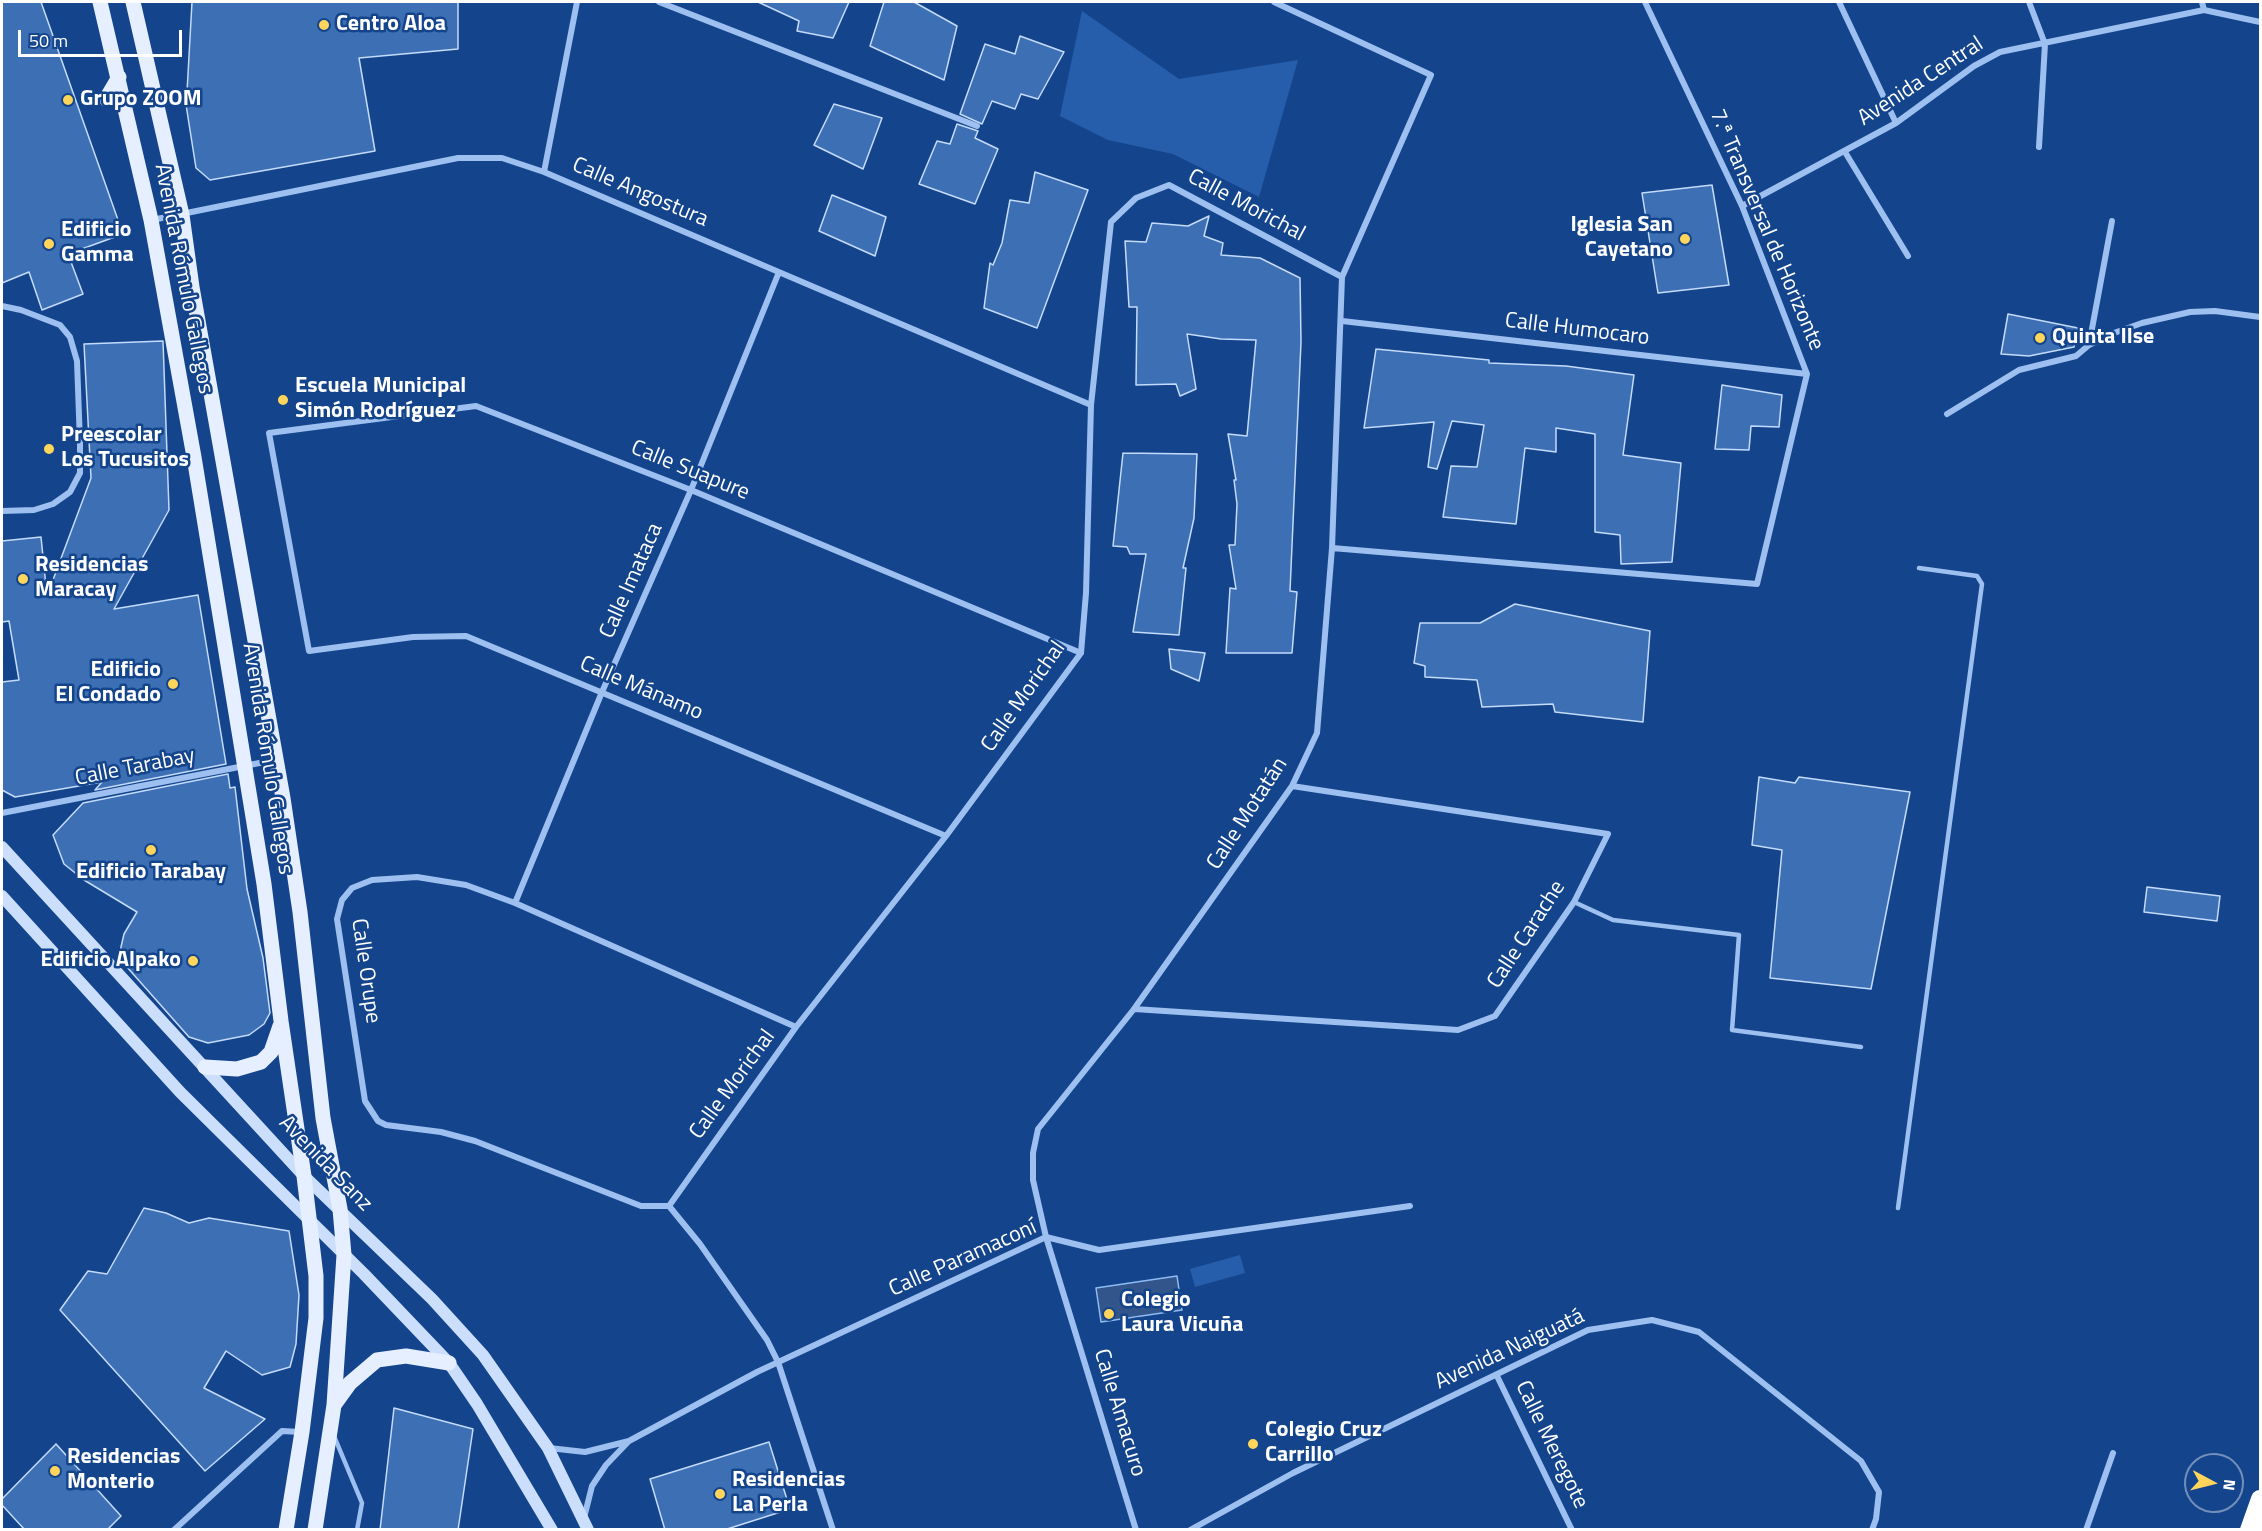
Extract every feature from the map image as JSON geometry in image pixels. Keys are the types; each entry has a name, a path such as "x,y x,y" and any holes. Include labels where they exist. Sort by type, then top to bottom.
{"highway":[{"path":"2251,1530 2260,1499"},
{"path":"2251,1530 2260,1505"}],"main road":[{"name":"Avenida Rómulo Gallegos","path":"100,2 151,220 245,765 264,884 304,1176 316,1276 316,1318 302,1432 286,1530"},
{"name":"Avenida Rómulo Gallegos","path":"133,2 182,215 192,287 276,759 300,912 323,1118 340,1209 344,1255 334,1405 315,1530"},
{"path":"106,99 119,76"},
{"path":"205,1067 237,1069 261,1062 271,1052 277,1040 281,1021"},
{"path":"334,1405 350,1383 377,1360 406,1356 449,1363"}],"street":[{"path":"544,172 576,2"},
{"path":"659,2 977,126"},
{"path":"1275,2 1431,75 1342,277"},
{"name":"7.ª Transversal de Horizonte","path":"1332,548 1757,585 1807,374 1742,206 1645,2"},
{"path":"1839,2 1896,123"},
{"path":"2028,2 2045,44 2039,147"},
{"path":"2202,2 2204,10 2260,22"},
{"name":"Avenida Central","path":"1742,206 1896,123 1974,66 2000,52 2204,10"},
{"path":"1845,152 1908,256"},
{"name":"Calle Angostura","path":"151,220 458,158 502,158 544,172 1091,405"},
{"name":"Calle Morichal","path":"669,1206 796,1028 946,836 1081,653 1086,593 1091,405 1111,222 1136,198 1169,185 1342,277"},
{"path":"2089,345 2112,221"},
{"name":"Calle Imataca","path":"515,903 691,490 779,272"},
{"name":"Calle Motatán","path":"1046,1238 1033,1180 1033,1153 1038,1129 1134,1009 1292,786 1317,733 1332,548 1342,277"},
{"path":"2,306 60,325 70,337 77,361 80,473 70,492 53,504 34,510 2,511"},
{"path":"1947,414 2019,370 2076,356 2089,345 2114,333 2190,312 2214,311 2260,317"},
{"name":"Calle Humocaro","path":"1342,321 1807,374"},
{"name":"Calle Suapure","path":"309,651 269,433 476,406 691,490 1081,653"},
{"name":"Calle Mánamo","path":"309,651 413,637 466,636 946,836"},
{"name":"Calle Tarabay","path":"2,813 276,759"},
{"name":"Calle Carache","path":"1134,1009 1458,1030 1496,1016 1574,902 1608,834 1292,786"},
{"name":"Avenida Sanz","path":"2,847 304,1176 432,1299 483,1355 548,1448 586,1524"},
{"name":"Calle Orupe","path":"669,1206 641,1206 476,1142 441,1132 386,1125 368,1109 338,919 342,900 351,888 360,883 417,877 466,885 515,903 796,1028"},
{"path":"2,896 180,1092 449,1363 489,1422 552,1530"},
{"path":"669,1206 706,1253 766,1340 778,1362 833,1530"},
{"name":"Calle Paramaconí","path":"548,1448 585,1452 629,1441 778,1362 1046,1238 1099,1250 1410,1206"},
{"name":"Calle Amacuro","path":"1046,1238 1136,1530"},
{"name":"Avenida Naiguatá","path":"1190,1530 1293,1473 1588,1330 1652,1320 1699,1332 1861,1461 1879,1492 1876,1519 1872,1530"},
{"name":"Calle Meregote","path":"1497,1376 1572,1530"},
{"path":"174,1530 282,1431 302,1432"},
{"name":"Calle Paramaconí","path":"586,1524 592,1486 606,1465 629,1441"},
{"path":"2086,1530 2113,1453"}],"lane":[{"path":"1898,1208 1982,584 1977,576 1919,568"},
{"path":"1574,902 1612,920 1739,936 1732,1030 1861,1047"},
{"path":"331,1428 362,1503 357,1530"}],"shaded area":[{"path":"1082,11 1179,79 1298,60 1259,197 1173,154 1108,140 1060,116"},
{"path":"1240,1255 1245,1273 1195,1287 1190,1269"},
{"path":"1177,1276 1182,1310 1101,1322 1096,1288"}],"building":[{"path":"2,2 41,2 123,234 68,254 83,294 42,310 29,272 2,283"},
{"path":"192,2 458,2 458,49 359,58 375,151 210,180 196,168 184,92 187,92"},
{"path":"758,2 849,2 833,38 797,31 799,21"},
{"path":"884,2 914,2 957,26 944,80 870,46"},
{"path":"1020,36 1064,52 1038,99 1021,94 1015,109 992,101 982,124 960,114 985,44 1015,54"},
{"path":"834,104 882,118 863,169 814,145"},
{"path":"957,124 978,131 975,138 998,149 975,204 919,184 937,141 950,144"},
{"path":"1035,172 1088,190 1037,328 984,308 990,263 993,265 1002,243 1010,200 1029,203"},
{"name":"Iglesia San Cayetano","path":"1712,185 1729,285 1658,293 1642,193"},
{"path":"832,195 886,217 875,256 819,231"},
{"path":"1209,216 1204,236 1223,243 1221,255 1260,258 1300,278 1301,342 1290,591 1297,592 1292,653 1226,653 1230,588 1236,589 1229,545 1235,545 1237,504 1234,480 1236,480 1228,434 1247,436 1256,340 1221,339 1187,334 1196,389 1180,396 1176,384 1136,385 1137,307 1129,307 1125,241 1146,242 1152,223 1188,226"},
{"name":"Quinta Ilse","path":"2008,314 2078,328 2074,347 2029,356 2001,354"},
{"path":"163,341 169,510 114,609 198,595 226,764 95,790 102,782 15,797 2,790 2,682 19,680 9,621 2,622 2,541 41,537 47,596 91,478 84,344"},
{"path":"1376,349 1489,360 1489,363 1566,366 1634,375 1623,455 1681,463 1672,562 1621,564 1620,535 1595,532 1595,434 1556,428 1556,452 1525,448 1516,524 1443,517 1451,466 1477,467 1484,425 1452,421 1437,469 1428,467 1434,422 1364,428"},
{"path":"1722,385 1782,395 1779,427 1751,426 1749,450 1715,449"},
{"path":"1123,453 1197,454 1194,518 1183,568 1186,568 1179,635 1133,632 1146,554 1130,554 1127,547 1113,546"},
{"path":"1515,604 1650,631 1643,722 1555,712 1553,704 1482,707 1477,680 1425,677 1425,666 1414,663 1420,623 1480,623"},
{"path":"1169,649 1205,653 1199,681 1171,669"},
{"path":"228,774 230,788 235,787 247,889 263,958 270,1013 264,1024 249,1035 208,1043 189,1037 126,966 120,955 124,934 137,912 84,880 64,864 53,835 83,803"},
{"path":"1759,777 1795,783 1799,777 1910,792 1871,989 1770,978 1782,850 1752,845"},
{"path":"2147,887 2220,896 2217,921 2144,912"},
{"path":"144,1208 166,1213 189,1223 209,1218 289,1231 299,1295 296,1344 290,1367 262,1375 226,1351 204,1388 265,1419 205,1471 60,1310 88,1271 107,1274"},
{"path":"394,1408 473,1429 458,1530 380,1530"},
{"name":"Residencias La Perla","path":"769,1442 790,1509 724,1530 665,1530 650,1479"},
{"name":"Residencias Monterio","path":"56,1444 121,1516 107,1530 25,1530 2,1505 2,1499"}],"place":[{"name":"Centro Aloa","path":"324,25"},
{"name":"Grupo ZOOM","path":"68,100"},
{"name":"Iglesia San Cayetano","path":"1685,239"},
{"name":"Edificio Gamma","path":"49,244"},
{"name":"Quinta Ilse","path":"2040,338"},
{"name":"Escuela Municipal Simón Rodríguez","path":"283,400"},
{"name":"Preescolar Los Tucusitos","path":"49,449"},
{"name":"Residencias Maracay","path":"23,579"},
{"name":"Edificio El Condado","path":"173,684"},
{"name":"Edificio Tarabay","path":"151,850"},
{"name":"Edificio Alpako","path":"193,961"},
{"name":"Colegio Laura Vicuña","path":"1109,1314"},
{"name":"Colegio Cruz Carrillo","path":"1253,1444"},
{"name":"Residencias Monterio","path":"55,1471"},
{"name":"Residencias La Perla","path":"720,1494"}]}
